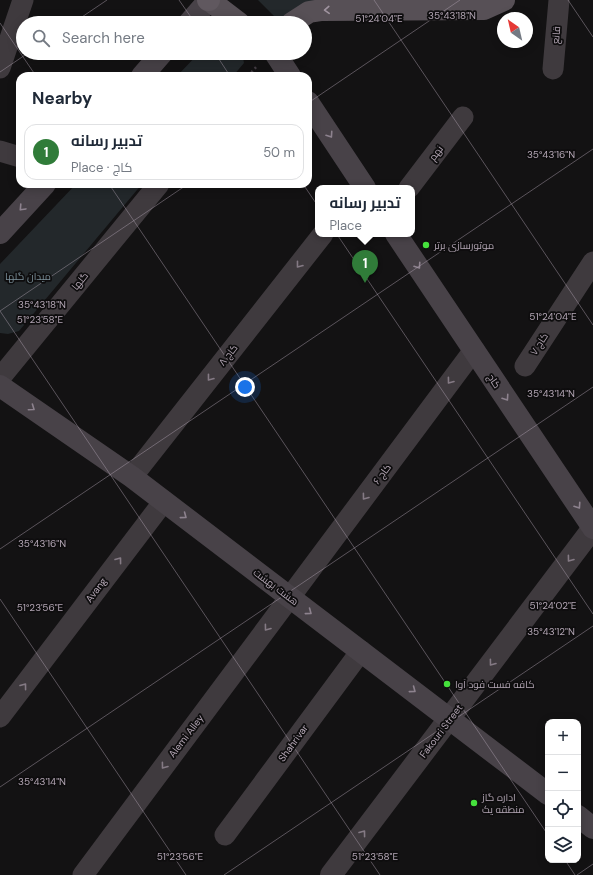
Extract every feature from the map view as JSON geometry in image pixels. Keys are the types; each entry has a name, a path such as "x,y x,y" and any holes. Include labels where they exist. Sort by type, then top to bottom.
{"main road":[{"path":"195,16 209,0 230,16"},
{"path":"303,16 309,12 322,10 484,9 504,0"},
{"path":"145,72 156,60"},
{"path":"280,60 287,72"},
{"path":"312,108 361,185"},
{"path":"0,233 41,188"},
{"name":"کاج","path":"398,237 593,528"},
{"name":"هشت بهشت","path":"0,386 132,477 545,792"},
{"path":"581,818 593,828"}],"street":[{"path":"18,16 23,0"},
{"name":"قانع","path":"553,69 559,0"},
{"path":"0,68 16,21"},
{"name":"نهم","path":"411,185 462,117"},
{"path":"0,151 16,156"},
{"name":"گلها","path":"0,378 156,188"},
{"name":"کاج ۸","path":"132,477 321,237"},
{"name":"کاج ۷","path":"525,366 593,262"},
{"name":"کاج ۶","path":"290,597 474,350"},
{"name":"Avang","path":"0,717 164,501"},
{"name":"Fakouri Street","path":"331,875 593,528"},
{"name":"Alemi Alley","path":"83,875 290,597"},
{"name":"Shahrivar","path":"225,835 361,651"}],"green space":[{"path":"258,0 396,0 312,17 274,16"},
{"path":"192,60 243,60 244,63 236,72 181,72"},
{"name":"میدان گلها","path":"72,188 139,188 19,331 8,334 0,333 0,264"}],"place":[{"name":"موتورسازی برتر","path":"426,245"},
{"name":"تدبیر رسانه","path":"365,283"},
{"name":"کافه فست فود آوا","path":"447,684"},
{"name":"اداره گاز منطقه یک","path":"474,803"}]}
